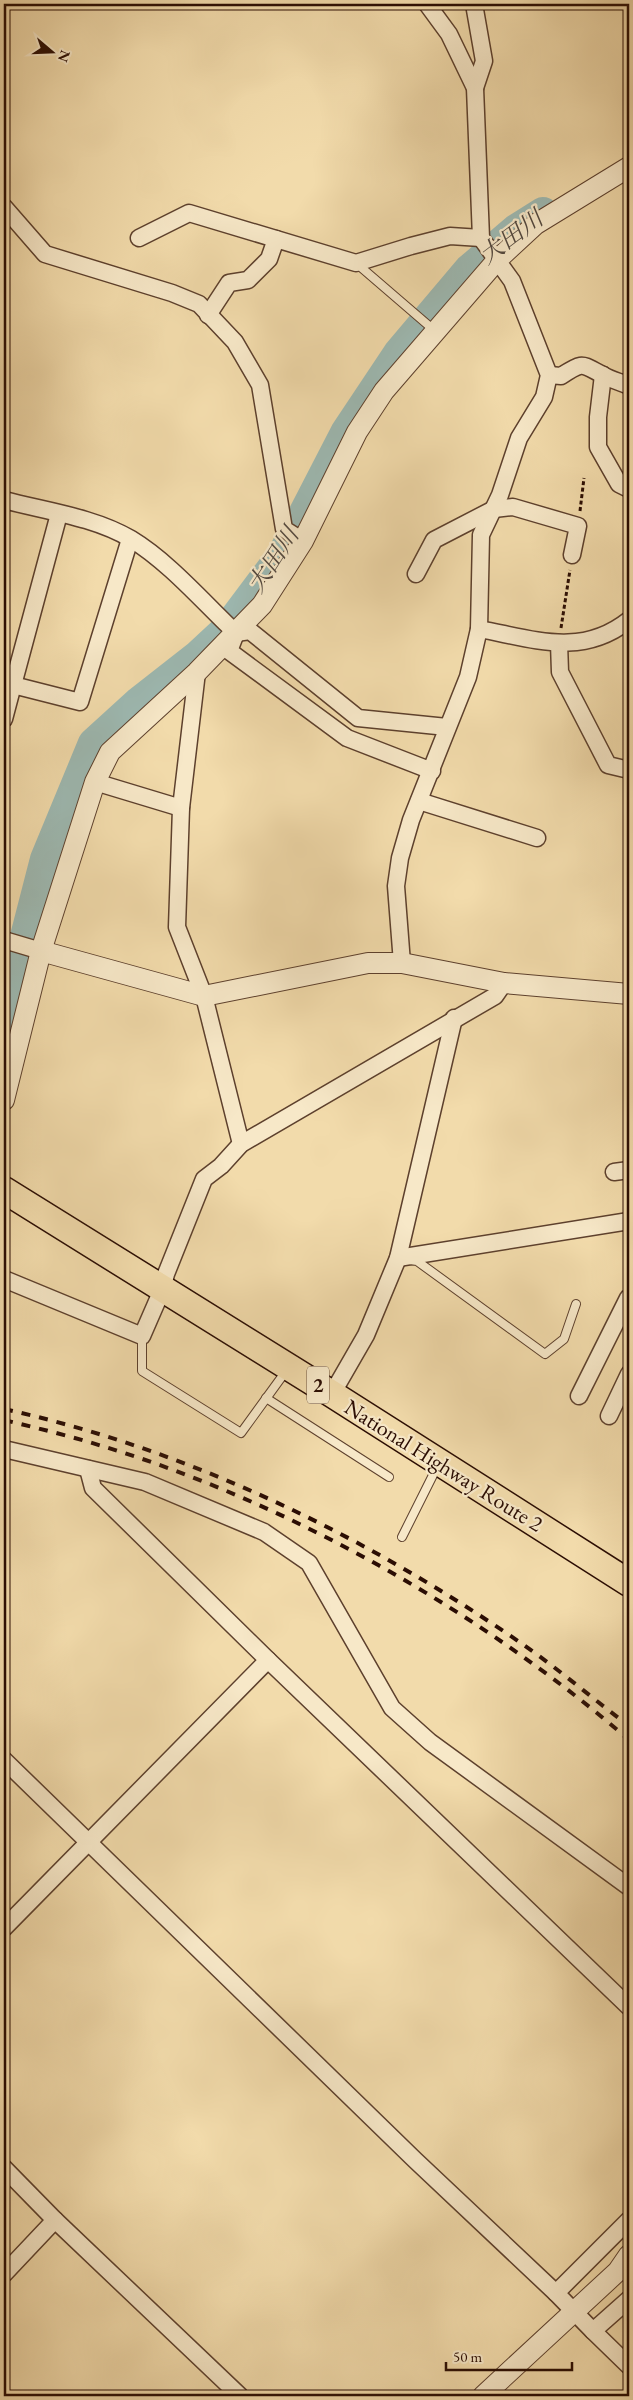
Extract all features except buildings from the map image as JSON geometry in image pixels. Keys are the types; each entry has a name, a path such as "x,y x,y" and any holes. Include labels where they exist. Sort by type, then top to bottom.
{"highway":[{"name":"National Highway Route 2","path":"4,1190 332,1394 629,1583"}],"street":[{"path":"426,4 448,34 475,88"},
{"path":"402,963 396,886 400,858 419,801 468,678 479,629 481,535 500,495 519,438 544,397 549,375 512,281 498,259 481,238 475,88 484,61 474,4"},
{"path":"4,1100 41,951 95,782 110,752 197,672 262,605 303,541 357,432 384,391 498,259 536,224 629,167"},
{"path":"4,207 45,254 200,304 208,315 235,342 260,385 284,529 303,541"},
{"path":"139,238 189,213 356,263 450,236 481,238"},
{"path":"208,315 229,283 248,280 269,259 276,239"},
{"path":"549,375 561,376 576,366 588,366 603,375 629,386"},
{"path":"603,375 598,417 598,447 618,484 629,489"},
{"path":"4,500 87,521 130,538 149,552 236,633"},
{"path":"416,574 434,540 494,509 514,507 578,526 572,555"},
{"path":"4,719 59,514"},
{"path":"13,685 80,702 130,538"},
{"path":"479,629 559,643 583,643 598,638 629,621"},
{"path":"236,633 250,631 358,718 448,726"},
{"path":"236,633 229,651 347,738 432,771"},
{"path":"559,643 560,672 608,765 629,770"},
{"path":"197,672 181,808 177,927 204,996 241,1144"},
{"path":"95,782 181,808"},
{"path":"419,801 537,838"},
{"path":"4,940 204,996 368,963 402,963 504,983 629,994"},
{"path":"4,1279 142,1336 162,1290 166,1274 204,1179 221,1166 241,1144 454,1018 495,996 504,983"},
{"path":"332,1394 366,1334 398,1258 454,1018"},
{"path":"398,1258 629,1221"},
{"path":"579,1396 629,1298"},
{"path":"609,1416 629,1374"},
{"path":"4,1449 145,1482 264,1532 309,1563 392,1708 430,1742 629,1887"},
{"path":"88,1469 93,1488 268,1660 629,2007"},
{"path":"4,1928 268,1660"},
{"path":"4,1760 415,2160 556,2293 573,2313 629,2366"},
{"path":"4,2168 55,2220 240,2396"},
{"path":"4,2274 55,2220"},
{"path":"556,2293 629,2220"},
{"path":"483,2396 625,2264"},
{"path":"593,2331 629,2298"}],"lane":[{"path":"356,263 435,331"},
{"path":"398,1258 417,1261 546,1354 564,1339 576,1304"},
{"path":"142,1336 142,1372 241,1433 289,1367"},
{"path":"266,1398 389,1477"},
{"path":"402,1537 439,1462"}],"path":[{"path":"578,526 584,478"},
{"path":"559,643 572,555"}],"waterway":[{"name":"大田川","path":"4,1018 45,859 93,743 138,702 198,655 226,629 283,553 346,431 398,353 469,269 516,229 543,212"}],"railway":[{"path":"4,1409 73,1426 207,1472 272,1500 336,1531 398,1565 518,1641 629,1726"},
{"path":"4,1420 90,1442 172,1470 242,1498 312,1530 380,1566 447,1606 511,1648 572,1693 629,1740"}]}
